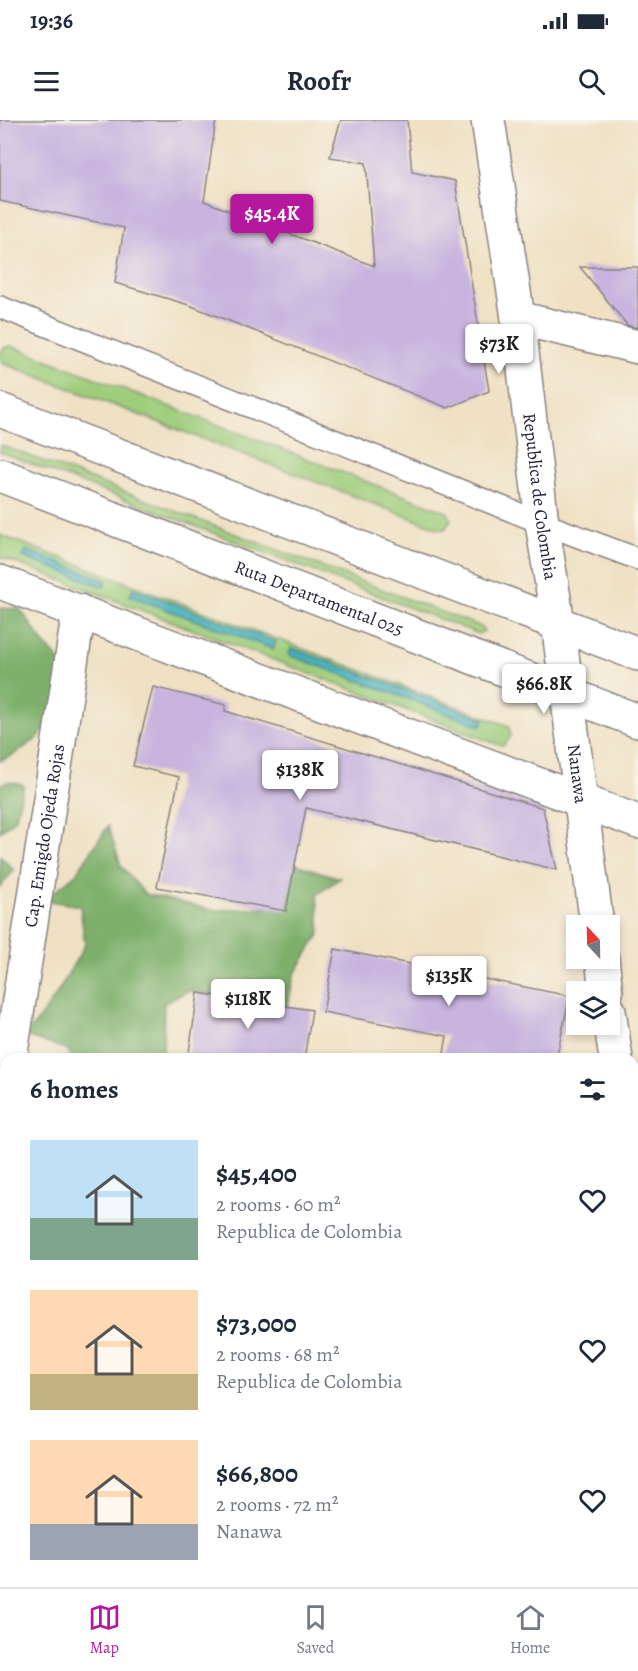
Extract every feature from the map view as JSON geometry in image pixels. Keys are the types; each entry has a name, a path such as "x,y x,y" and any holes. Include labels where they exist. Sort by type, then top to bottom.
{"main road":[{"name":"Republica de Colombia","path":"488,120 518,318 542,523 558,623"},
{"path":"518,318 638,347"},
{"path":"0,410 638,654"},
{"name":"Ruta Departamental 025","path":"0,475 638,721"},
{"path":"0,582 638,822"},
{"name":"Cap. Emigdo Ojeda Rojas","path":"11,1053 79,611"},
{"name":"Nanawa","path":"558,623 596,915"},
{"path":"612,1035 615,1053"}],"lane":[{"path":"0,307 638,559"}],"green space":[{"path":"11,346 447,512 451,519 445,529 440,529 5,364 1,361 0,352"},
{"path":"0,445 482,627 484,631 479,634 0,452"},
{"path":"0,535 509,726 511,736 502,746 0,557"},
{"path":"0,608 20,609 44,643 70,672 65,702 38,738 0,761"},
{"path":"9,782 24,785 16,817 0,832 0,784"},
{"path":"108,826 121,866 145,894 212,910 265,908 279,859 340,878 317,895 320,933 294,975 288,1006 188,991 164,1003 163,1053 69,1053 68,1050 26,1036 53,1000 85,945 80,906 44,900 76,874"},
{"path":"0,856 14,870 0,887"}],"water":[{"path":"26,550 107,581 104,587 23,557"},
{"path":"133,588 276,642 273,649 130,596"},
{"path":"291,648 484,719 481,726 289,655"}],"building":[{"path":"0,120 216,120 204,201 374,266 366,163 330,157 341,120 407,120 412,172 455,181 489,391 448,408 189,305 115,283 124,228 0,201"},
{"path":"580,267 638,267 638,328 627,325"},
{"path":"153,687 226,705 225,711 543,808 557,870 306,808 286,911 157,887 179,777 133,766"},
{"path":"335,949 566,995 566,1014 557,1053 444,1053 447,1036 323,1012"},
{"path":"198,993 312,1010 305,1053 189,1053"}]}
